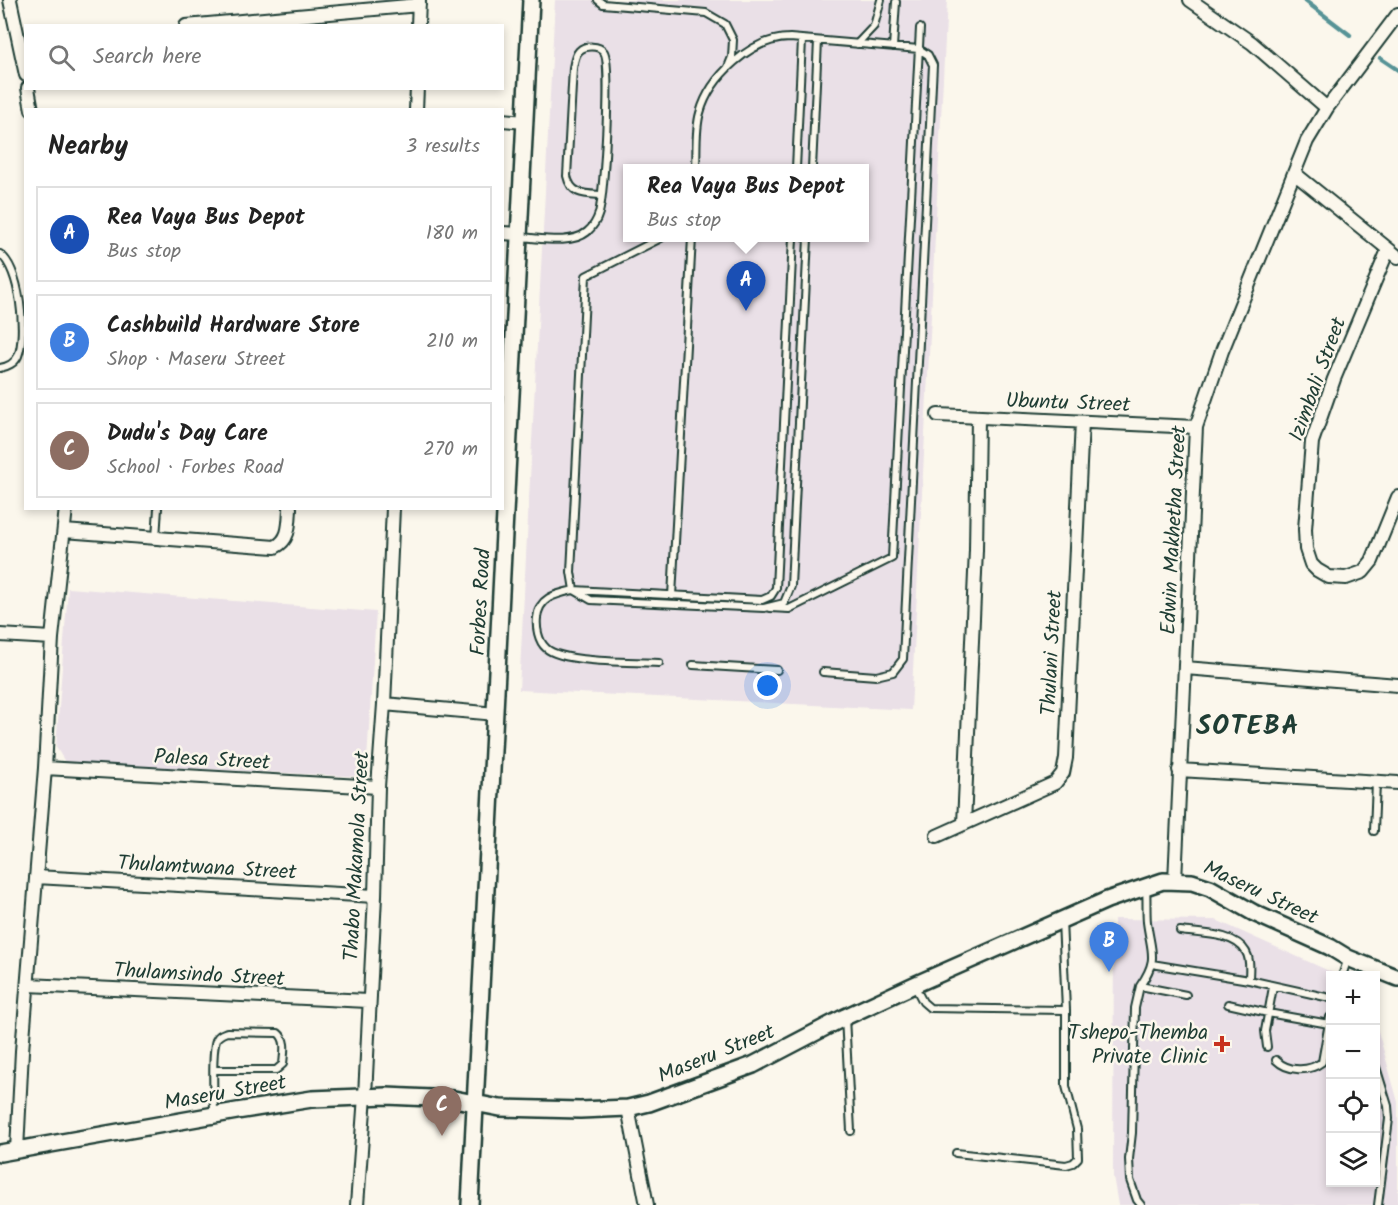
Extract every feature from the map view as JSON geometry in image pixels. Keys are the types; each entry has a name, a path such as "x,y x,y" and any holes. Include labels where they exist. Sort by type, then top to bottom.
{"street":[{"path":"10,0 22,41 24,58"},
{"path":"312,14 313,0"},
{"name":"Forbes Road","path":"470,1205 531,0"},
{"path":"1190,0 1252,43 1327,108"},
{"path":"207,24 419,3 418,24"},
{"name":"Edwin Makhetha Street","path":"1175,881 1196,427 1222,351 1307,141 1327,108 1398,14"},
{"path":"28,90 32,108"},
{"path":"416,108 417,90"},
{"path":"504,120 525,122"},
{"path":"1294,172 1393,253"},
{"path":"504,233 518,236"},
{"name":"Izimbali Street","path":"1393,253 1334,379 1312,442 1305,529 1306,549 1311,564 1329,577 1346,578 1363,572 1372,561 1398,497"},
{"name":"Ubuntu Street","path":"938,415 1196,427"},
{"path":"964,824 976,550 978,418"},
{"name":"Thulani Street","path":"937,836 1048,786 1058,781 1064,773 1082,422"},
{"path":"17,1150 45,768 52,638 66,510"},
{"path":"64,531 275,547 282,544 287,537 290,510"},
{"name":"Thabo Makamola Street","path":"357,1205 365,1096 393,510"},
{"path":"0,634 52,638"},
{"path":"1185,668 1398,685"},
{"path":"384,704 496,714"},
{"name":"Palesa Street","path":"45,768 378,788"},
{"path":"1179,770 1398,783"},
{"name":"Thulamtwana Street","path":"36,877 375,896"},
{"name":"Maseru Street","path":"0,1153 312,1099 365,1096 454,1099 501,1108 580,1110 628,1108 649,1103 753,1065 845,1017 914,985 1107,900 1162,881 1192,882 1210,888 1254,913 1330,947 1348,958 1398,978"},
{"name":"Thulamsindo Street","path":"28,985 368,1000"},
{"path":"628,1108 647,1205"}],"lane":[{"path":"598,0 603,4 706,13 725,24 733,40 732,57 726,70"},
{"path":"856,44 873,26 881,0"},
{"path":"893,47 896,2"},
{"path":"574,590 591,600 789,609 892,558 920,28"},
{"path":"696,164 699,115 709,89 726,70 751,49 764,42 778,38 919,49 928,55 933,65 903,659 892,672 876,676 823,672"},
{"path":"796,164 802,40"},
{"path":"812,164 818,41"},
{"path":"518,236 569,239 582,236 595,223 599,213 601,195 607,92 607,60 602,50 585,47 576,55 573,68 567,176 569,185 576,191 601,195"},
{"path":"574,590 571,572 586,276 651,242"},
{"path":"672,603 692,242"},
{"path":"659,663 566,658 546,648 536,629 538,610 551,595 574,590 762,600 771,596 776,588 793,242"},
{"path":"764,608 784,603 791,586 808,242"},
{"path":"0,254 8,261 12,270 17,289 22,335 18,357 8,367 0,368"},
{"path":"156,539 158,510"},
{"path":"693,665 777,670"},
{"path":"1374,831 1376,782"},
{"path":"1141,1205 1130,1180 1129,1159 1132,1133 1135,1008 1140,986 1152,964 1153,950 1147,922 1146,886"},
{"path":"956,1153 1066,1165 1078,1158 1077,1129 1066,1086 1066,1010 1062,920"},
{"path":"1180,931 1227,938 1239,943 1247,952 1250,964 1249,980"},
{"path":"1343,971 1348,958"},
{"path":"1152,964 1249,980 1326,997"},
{"path":"914,985 923,1002 930,1008 1066,1010"},
{"path":"1140,986 1186,995"},
{"path":"1267,1047 1265,1031 1273,987"},
{"path":"1228,1004 1268,1013 1326,1020"},
{"path":"845,1017 851,1131"},
{"path":"1276,1060 1282,1066 1299,1070 1315,1068 1322,1062 1329,1025"},
{"path":"214,1070 276,1070 283,1064 282,1036 278,1033 227,1032 220,1035 215,1041 214,1070 214,1115"},
{"path":"1378,1205 1389,1119 1388,1106 1380,1079"}],"shaded area":[{"path":"555,0 947,0 911,710 519,690"},
{"path":"68,588 376,612 366,777 65,762 56,747"},
{"name":"Tshepo-Themba Private Clinic","path":"1114,919 1216,920 1329,971 1326,971 1326,1187 1380,1187 1380,1038 1398,1102 1398,1205 1118,1205 1113,1176"}],"waterway":[{"path":"1304,0 1350,35"},
{"path":"1380,58 1398,70"}],"place":[{"name":"Rea Vaya Bus Depot","path":"746,311"},
{"name":"Cashbuild Hardware Store","path":"1109,972"},
{"name":"Tshepo-Themba Private Clinic","path":"1222,1044"},
{"name":"Dudu's Day Care","path":"442,1136"}],"district":[{"name":"SOTEBA","path":"1248,725"}]}
